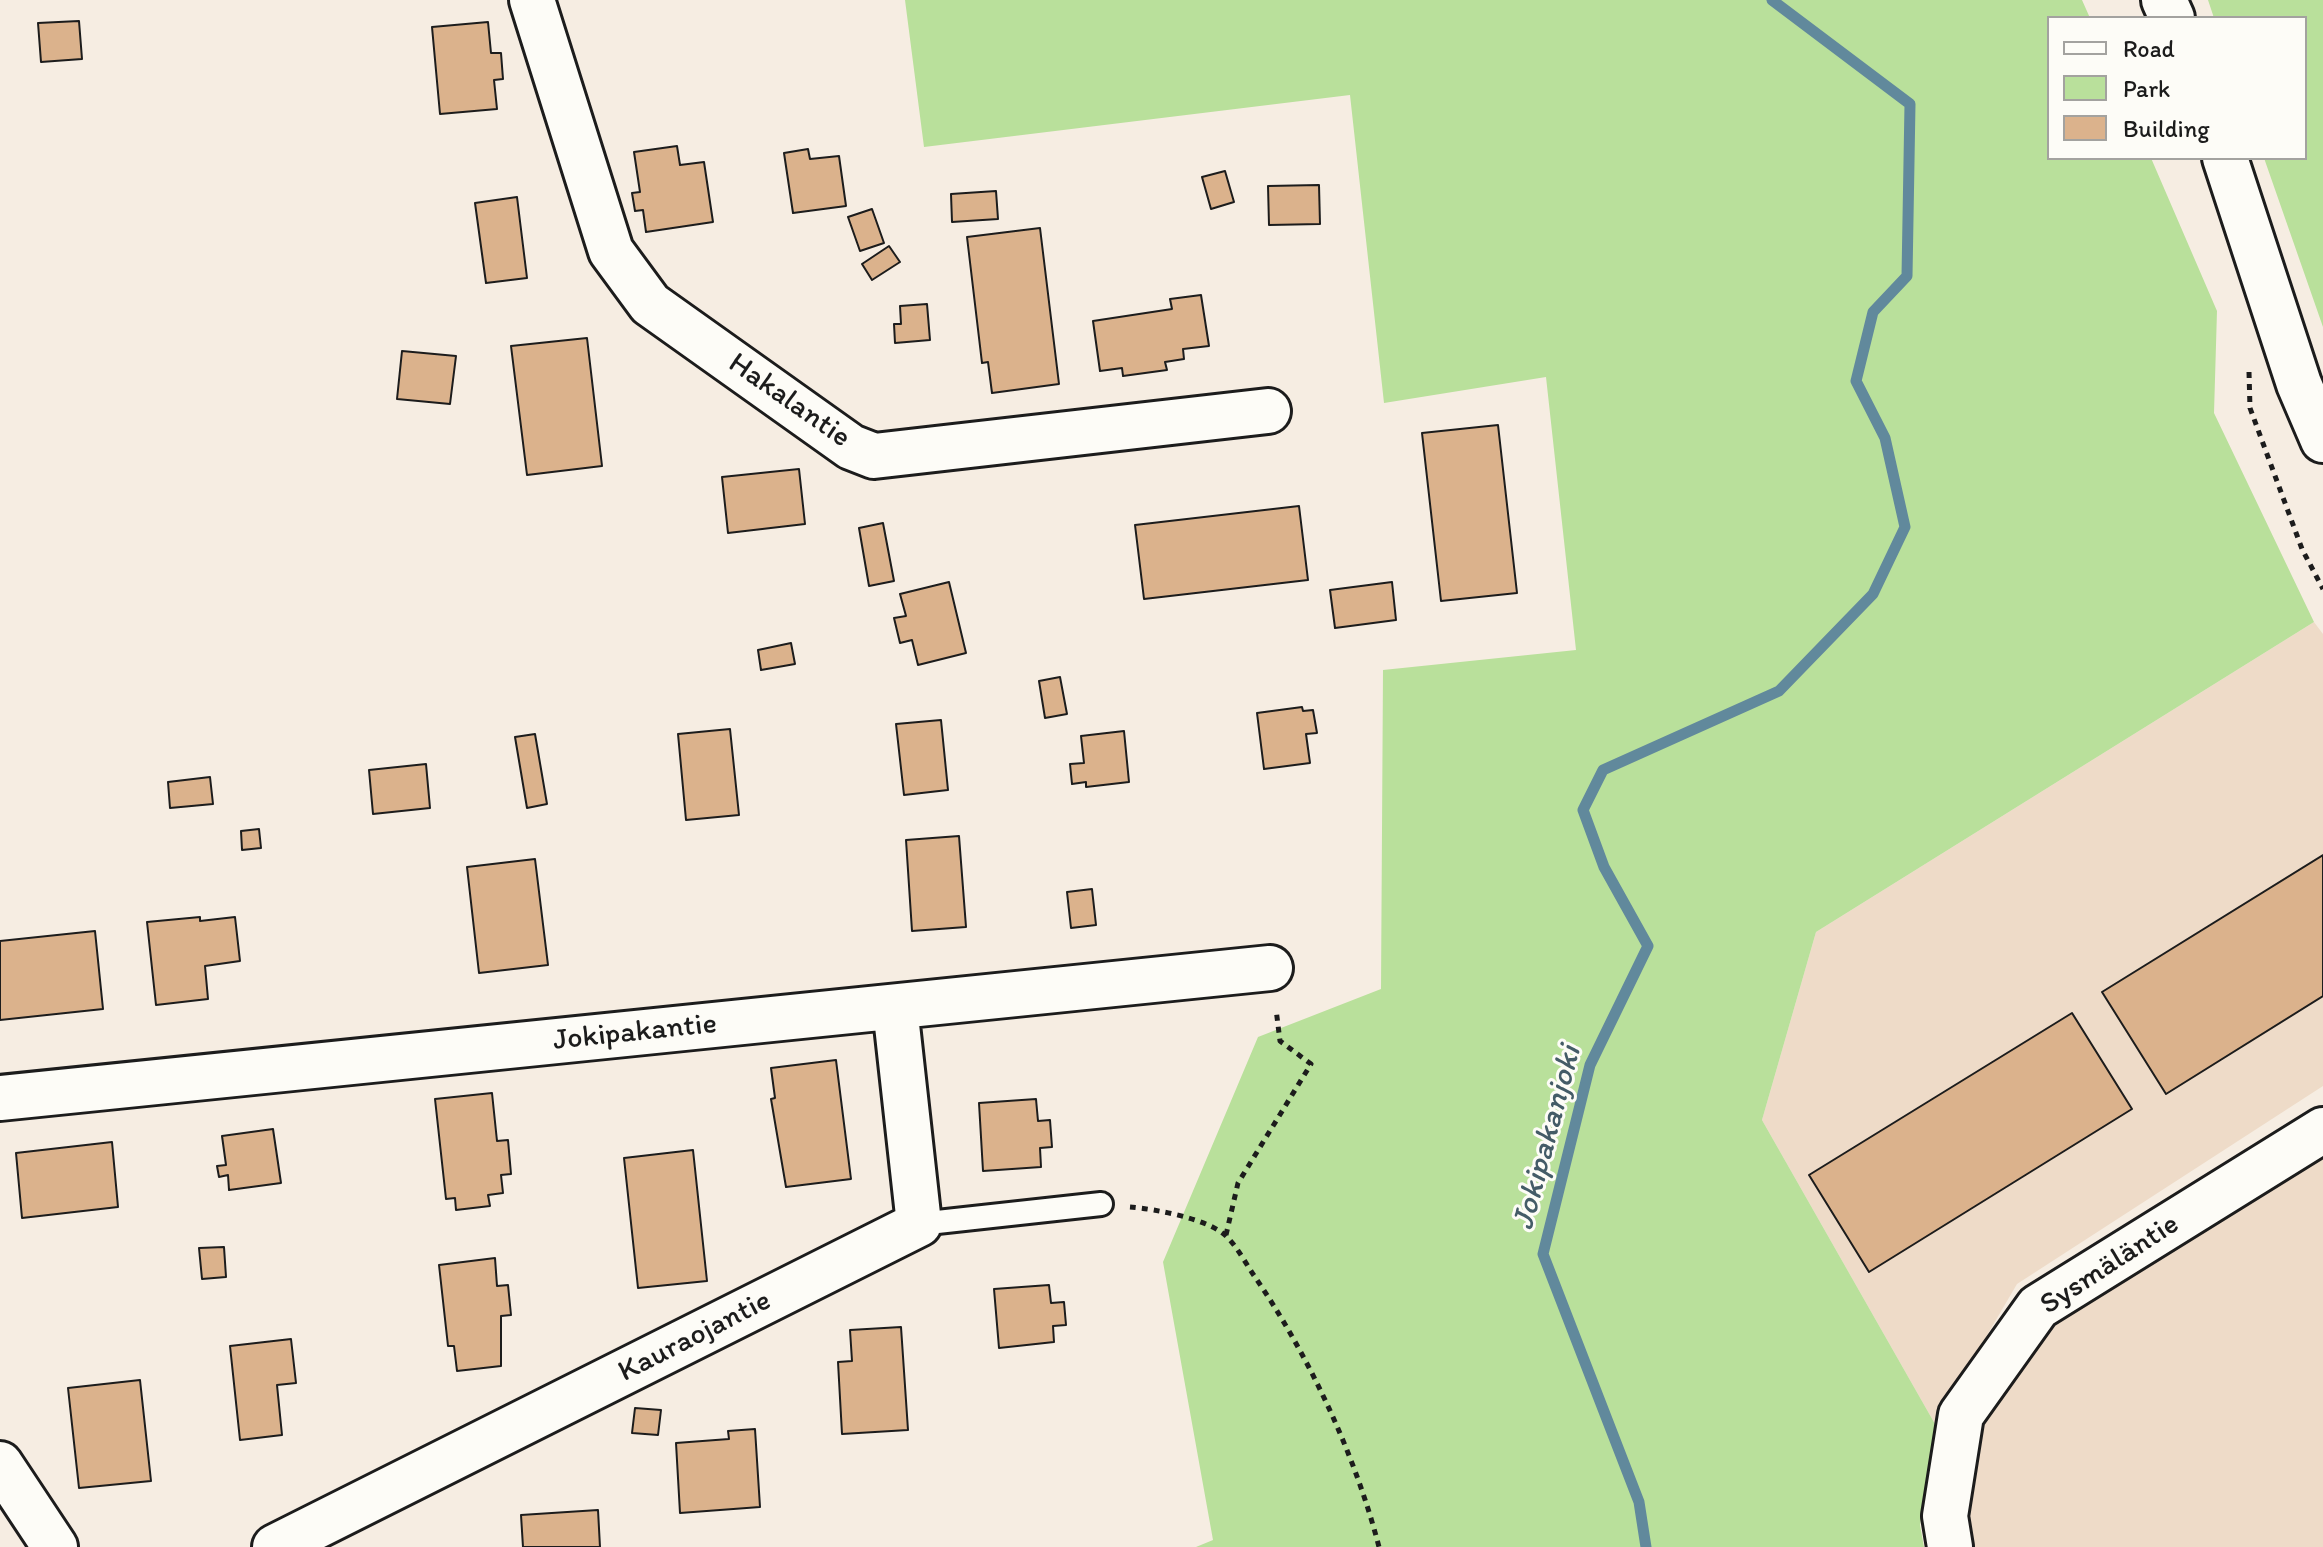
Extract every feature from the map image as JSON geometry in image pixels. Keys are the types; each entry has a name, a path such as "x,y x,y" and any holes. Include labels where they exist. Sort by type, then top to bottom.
{"street":[{"name":"Hakalantie","path":"532,0 611,251 650,304 851,447 874,456 1268,411"},
{"path":"2226,160 2299,384 2323,440"},
{"name":"Jokipakantie","path":"0,1098 1270,968"},
{"path":"895,1007 919,1224"},
{"name":"Sysmäläntie","path":"1950,1547 1945,1516 1961,1415 2038,1307 2323,1130"},
{"name":"Kauraojantie","path":"275,1547 919,1224"},
{"path":"0,1464 55,1547"}],"lane":[{"path":"919,1224 1101,1204"}],"path":[{"path":"1226,1235 1238,1183 1311,1064 1280,1041 1270,968"},
{"path":"1101,1204 1169,1211 1226,1235 1273,1303 1330,1413 1371,1515 1379,1547"}],"shaded area":[{"path":"2314,622 2323,634 2323,1086 2017,1284 1935,1424 1762,1120 1816,932"},
{"path":"2323,1154 2323,1547 1969,1547 1965,1512 1979,1423 2052,1323"}],"green space":[{"path":"905,0 2082,0 2089,16 2047,16 2047,160 2152,160 2217,311 2214,413 2314,622 1816,932 1762,1120 1935,1424 1920,1525 1924,1547 1196,1547 1213,1540 1163,1262 1258,1037 1381,989 1383,670 1576,650 1546,377 1384,403 1350,95 924,147"},
{"path":"2208,0 2323,0 2323,327 2265,160 2307,160 2307,16 2213,16"}],"building":[{"path":"79,21 82,59 41,62 38,23"},
{"path":"488,22 491,53 501,53 503,79 494,80 497,109 440,114 432,27"},
{"path":"677,146 680,165 704,162 713,222 646,232 643,210 635,211 632,193 640,192 634,152"},
{"path":"808,149 810,159 839,156 846,206 793,213 784,153"},
{"path":"1225,171 1234,202 1211,209 1202,177"},
{"path":"1319,185 1320,224 1269,225 1268,186"},
{"path":"996,191 998,219 952,222 951,194"},
{"path":"517,197 527,278 486,283 475,203"},
{"path":"872,209 884,243 860,251 848,217"},
{"path":"1040,228 1059,384 992,393 988,362 982,363 967,237"},
{"path":"889,246 900,262 872,280 862,264"},
{"path":"1201,295 1209,346 1183,349 1184,359 1165,362 1167,370 1123,376 1122,368 1100,371 1093,321 1172,309 1170,299"},
{"path":"927,304 930,340 895,343 894,324 901,324 900,306"},
{"path":"587,338 602,466 527,475 511,346"},
{"path":"402,351 456,356 450,404 397,399"},
{"path":"1498,425 1517,593 1441,601 1422,433"},
{"path":"799,469 805,524 728,533 722,477"},
{"path":"1299,506 1308,580 1144,599 1135,525"},
{"path":"883,523 894,581 869,586 859,528"},
{"path":"949,582 966,653 918,665 912,640 900,643 894,618 906,616 900,594"},
{"path":"1392,582 1396,620 1335,628 1330,590"},
{"path":"791,643 795,664 761,670 758,650"},
{"path":"1060,677 1067,714 1045,718 1039,681"},
{"path":"1302,707 1303,711 1313,710 1317,733 1306,734 1310,763 1264,769 1257,713"},
{"path":"941,720 948,790 904,795 896,724"},
{"path":"730,729 739,815 686,820 678,734"},
{"path":"1124,731 1129,782 1086,787 1086,782 1072,784 1070,764 1084,763 1081,736"},
{"path":"535,734 547,804 527,808 515,737"},
{"path":"426,764 430,808 373,814 369,770"},
{"path":"210,777 213,804 170,808 168,782"},
{"path":"259,829 261,848 242,850 241,831"},
{"path":"959,836 966,927 912,931 906,840"},
{"path":"2323,855 2323,996 2166,1094 2102,992"},
{"path":"535,859 548,965 479,973 467,867"},
{"path":"1092,889 1096,925 1071,928 1067,892"},
{"path":"200,917 200,921 235,917 240,961 205,966 208,999 156,1005 147,922"},
{"path":"95,931 103,1009 0,1020 0,941"},
{"path":"2072,1013 2132,1109 1869,1272 1809,1175"},
{"path":"836,1060 851,1179 786,1187 771,1099 775,1098 771,1068"},
{"path":"492,1093 497,1141 508,1140 511,1174 501,1175 503,1193 488,1195 490,1206 456,1210 455,1198 446,1199 435,1099"},
{"path":"1036,1099 1038,1121 1050,1120 1052,1147 1040,1148 1041,1167 983,1171 979,1103"},
{"path":"273,1129 281,1183 229,1190 228,1175 219,1177 217,1166 226,1165 222,1136"},
{"path":"112,1142 118,1207 22,1218 16,1153"},
{"path":"693,1150 707,1281 638,1288 624,1158"},
{"path":"224,1247 226,1277 202,1279 199,1248"},
{"path":"495,1258 497,1286 508,1285 511,1315 501,1316 501,1366 457,1371 454,1346 448,1346 439,1265"},
{"path":"1049,1285 1051,1303 1064,1302 1066,1325 1053,1326 1054,1342 999,1348 994,1289"},
{"path":"901,1327 908,1430 842,1434 838,1362 852,1361 850,1330"},
{"path":"291,1339 296,1383 277,1385 282,1435 240,1440 230,1346"},
{"path":"140,1380 151,1481 79,1488 68,1388"},
{"path":"635,1408 661,1410 658,1435 632,1433"},
{"path":"755,1429 760,1507 680,1513 676,1443 729,1439 728,1431"},
{"path":"598,1510 600,1547 523,1547 521,1515"}],"waterway":[{"name":"Jokipakanjoki","path":"1646,1547 1639,1502 1543,1254 1590,1065 1648,946 1604,867 1583,810 1603,770 1779,691 1873,594 1905,527 1885,438 1856,381 1873,312 1907,276 1910,104 1772,0"}]}
